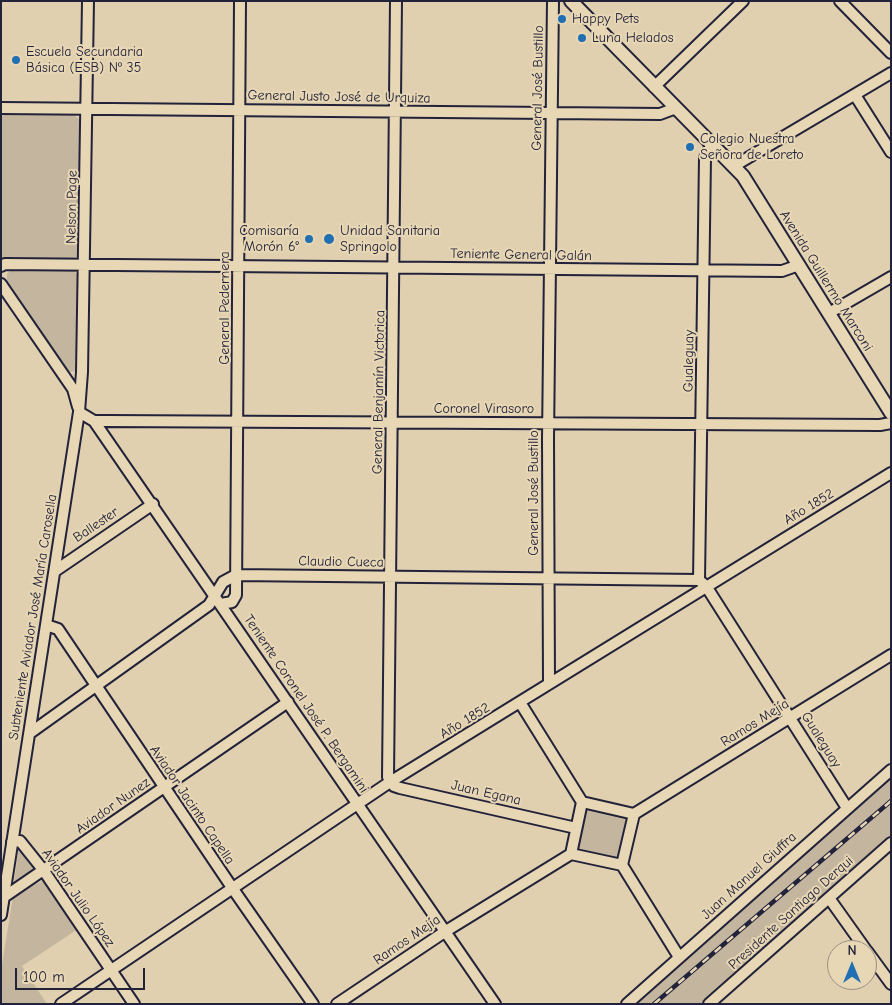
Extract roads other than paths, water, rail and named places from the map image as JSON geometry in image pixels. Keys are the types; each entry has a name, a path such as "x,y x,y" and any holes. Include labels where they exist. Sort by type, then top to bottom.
{"main road":[{"name":"Avenida Guillermo Marconi","path":"571,1 734,166 799,265 891,413"}],"street":[{"name":"Nelson Page","path":"79,412 84,265 88,1"},
{"name":"General Pedernera","path":"218,600 232,602 235,599 236,575 240,1"},
{"name":"General Benjamín Victorica","path":"390,782 388,772 396,1"},
{"name":"General José Bustillo","path":"549,684 547,579 552,1"},
{"path":"654,87 742,1"},
{"path":"840,1 891,53"},
{"path":"734,166 891,73"},
{"path":"855,95 891,152"},
{"name":"General Justo José de Urquiza","path":"1,108 660,114 676,108"},
{"name":"Gualeguay","path":"712,144 705,158 702,425 703,583 847,808"},
{"name":"Teniente General Galán","path":"1,266 5,264 782,271 799,265"},
{"path":"829,313 891,277"},
{"path":"1,284 73,389 79,412 94,421"},
{"name":"Subteniente Aviador José María Carosella","path":"1,915 4,881 30,733 79,412"},
{"name":"Coronel Virasoro","path":"94,421 702,425 880,425 891,423"},
{"name":"Teniente Coronel José P. Bergamini","path":"94,421 153,504 495,1004"},
{"name":"Año 1852","path":"61,1004 390,782 521,704 549,684 690,597 703,583 891,473"},
{"name":"Ballester","path":"55,571 153,504"},
{"path":"30,733 96,684 208,605 218,600 223,582 236,575"},
{"name":"Claudio Cueca","path":"236,575 683,580 703,583"},
{"path":"683,580 690,588 690,597"},
{"name":"Aviador Jacinto Capella","path":"46,625 58,629 232,890 313,1004"},
{"name":"Ramos Mejía","path":"634,814 891,654"},
{"name":"Aviador Nunez","path":"4,897 26,880 44,871 288,702"},
{"path":"521,704 582,802 571,854 622,865"},
{"name":"Juan Manuel Giuffra","path":"627,1004 891,770"},
{"name":"Juan Egana","path":"390,782 400,788 576,828"},
{"path":"582,802 634,814 622,865 679,957"},
{"name":"Aviador Julio López","path":"12,842 20,841 44,871 134,1004"},
{"name":"Presidente Santiago Derqui","path":"715,1002 891,843"},
{"name":"Ramos Mejía","path":"337,1004 446,930 571,854"},
{"path":"829,898 860,940"},
{"path":"877,964 891,984"}],"railway":[{"path":"654,1004 891,801"}],"place":[{"name":"Happy Pets","path":"562,19"},
{"name":"Luna Helados","path":"582,38"},
{"name":"Escuela Secundaria Básica (ESB) Nº 35","path":"16,60"},
{"name":"Colegio Nuestra Señora de Loreto","path":"690,147"},
{"name":"Comisaría Morón 6°","path":"309,239"},
{"name":"Unidad Sanitaria Springolo","path":"329,239"}]}
